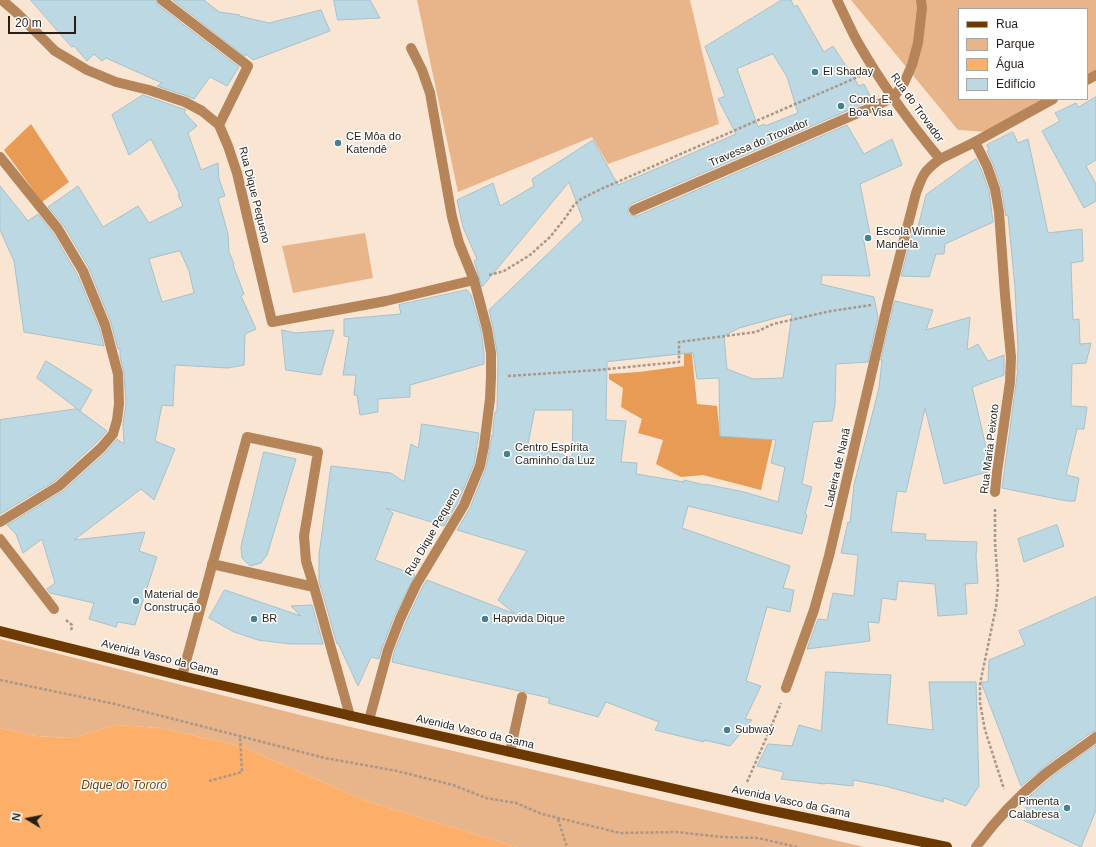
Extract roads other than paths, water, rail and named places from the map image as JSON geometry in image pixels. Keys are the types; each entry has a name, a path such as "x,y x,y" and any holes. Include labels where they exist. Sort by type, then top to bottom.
{"main road":[{"name":"Avenida Vasco da Gama","path":"0,631 350,716 763,809 947,847"}],"street":[{"name":"Rua Dique Pequeno","path":"2,0 55,51 87,70 116,82 149,90 185,102 202,111 219,125 237,173 272,322 386,301 474,280"},
{"path":"162,0 248,66 219,125"},
{"name":"Rua do Trovador","path":"837,0 857,41 893,98 940,159 975,142 1051,100"},
{"path":"893,98 904,83 912,65 918,43 922,8 921,0"},
{"name":"Rua Dique Pequeno","path":"369,720 388,650 400,619 416,585 464,505 480,466 484,446 492,377 491,354 487,329 474,280 459,243 452,217 430,93 422,70 411,48"},
{"name":"Travessa do Trovador","path":"634,210 893,98"},
{"name":"Rua Maria Peixoto","path":"975,142 987,166 995,189 999,212 1011,357 1010,382 995,492"},
{"path":"0,157 58,229 83,271 105,325 118,374 119,404 118,420 114,434 101,448 59,486 0,522"},
{"name":"Ladeira de Nanã","path":"786,688 814,610 830,556 888,302 916,193 922,177 928,168 940,159"},
{"path":"182,676 247,437 318,452 304,536 306,561 350,716"},
{"path":"0,539 54,609"},
{"path":"212,564 314,588"},
{"path":"510,752 522,697"},
{"path":"976,847 1010,806 1043,776 1096,737"}],"water":[{"name":"Dique do Tororó","path":"116,725 160,728 240,746 366,801 517,847 0,847 0,728 35,736 72,738"}],"place":[{"name":"El Shaday","path":"815,72"},
{"name":"Cond. E. Boa Visa","path":"841,106"},
{"name":"CE Môa do Katendê","path":"338,143"},
{"name":"Escola Winnie Mandela","path":"868,238"},
{"name":"Centro Espírita Caminho da Luz","path":"507,454"},
{"name":"Material de Construção","path":"136,601"},
{"name":"BR","path":"254,619"},
{"name":"Hapvida Dique","path":"485,619"},
{"name":"Subway","path":"727,730"},
{"name":"Pimenta Calabresa","path":"1067,808"}]}
